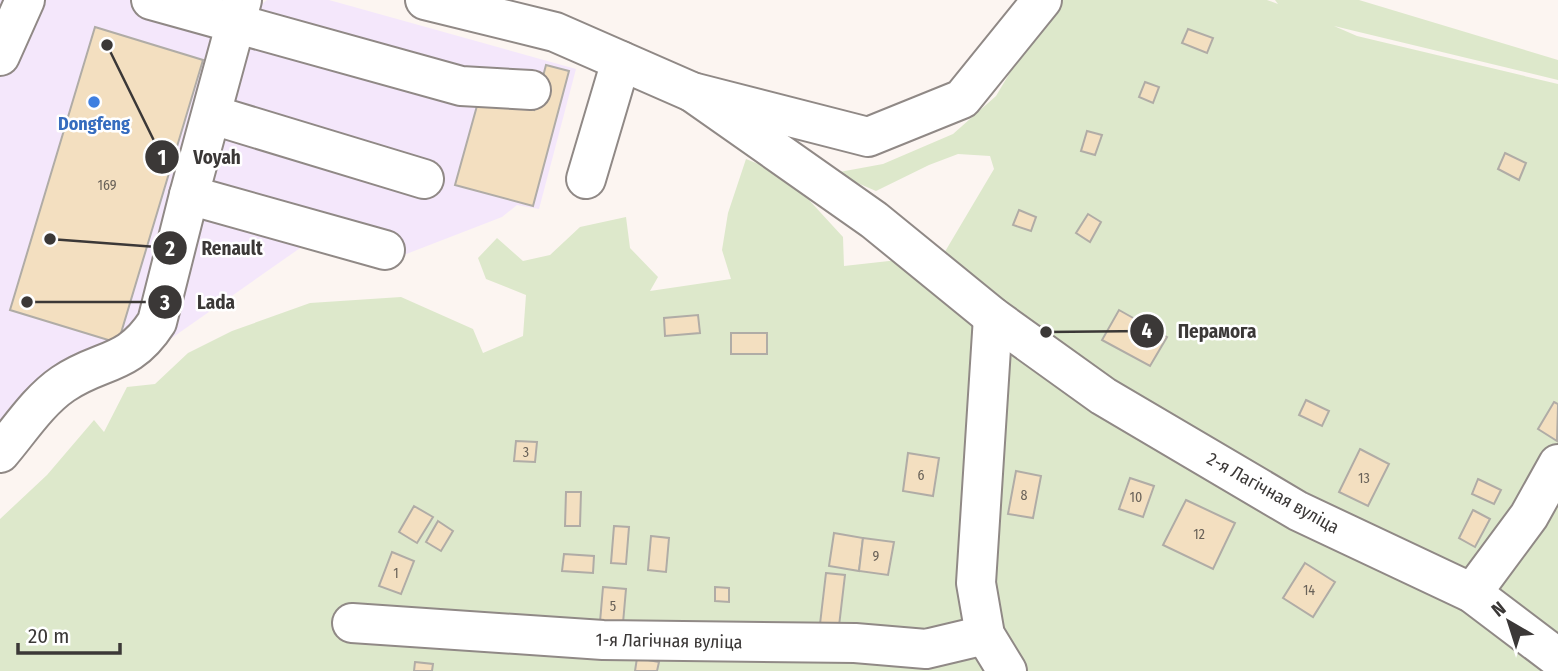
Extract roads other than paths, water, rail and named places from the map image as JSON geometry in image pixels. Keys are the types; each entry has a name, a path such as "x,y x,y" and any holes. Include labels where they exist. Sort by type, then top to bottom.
{"lane":[{"path":"0,55 25,0"},
{"path":"151,0 240,12 461,86 531,90"},
{"path":"425,0 555,32 692,92 867,137 962,99 1042,0"},
{"path":"0,453 63,384 123,357 135,349 157,322 240,12"},
{"path":"586,178 621,61"},
{"name":"2-я Лагічная вуліца","path":"692,92 874,220 993,317 1103,396 1298,511 1472,593 1543,659"},
{"path":"213,116 424,178"},
{"path":"189,195 385,250"},
{"path":"993,317 976,583 985,635 1006,671"},
{"path":"1472,593 1529,516 1558,464"},
{"name":"1-я Лагічная вуліца","path":"352,622 603,640 855,643 926,649 985,635"}],"place":[{"name":"Voyah","path":"107,45"},
{"name":"Dongfeng","path":"94,102"},
{"name":"Renault","path":"50,239"},
{"name":"Lada","path":"27,302"},
{"name":"Перамога","path":"1046,332"}]}
